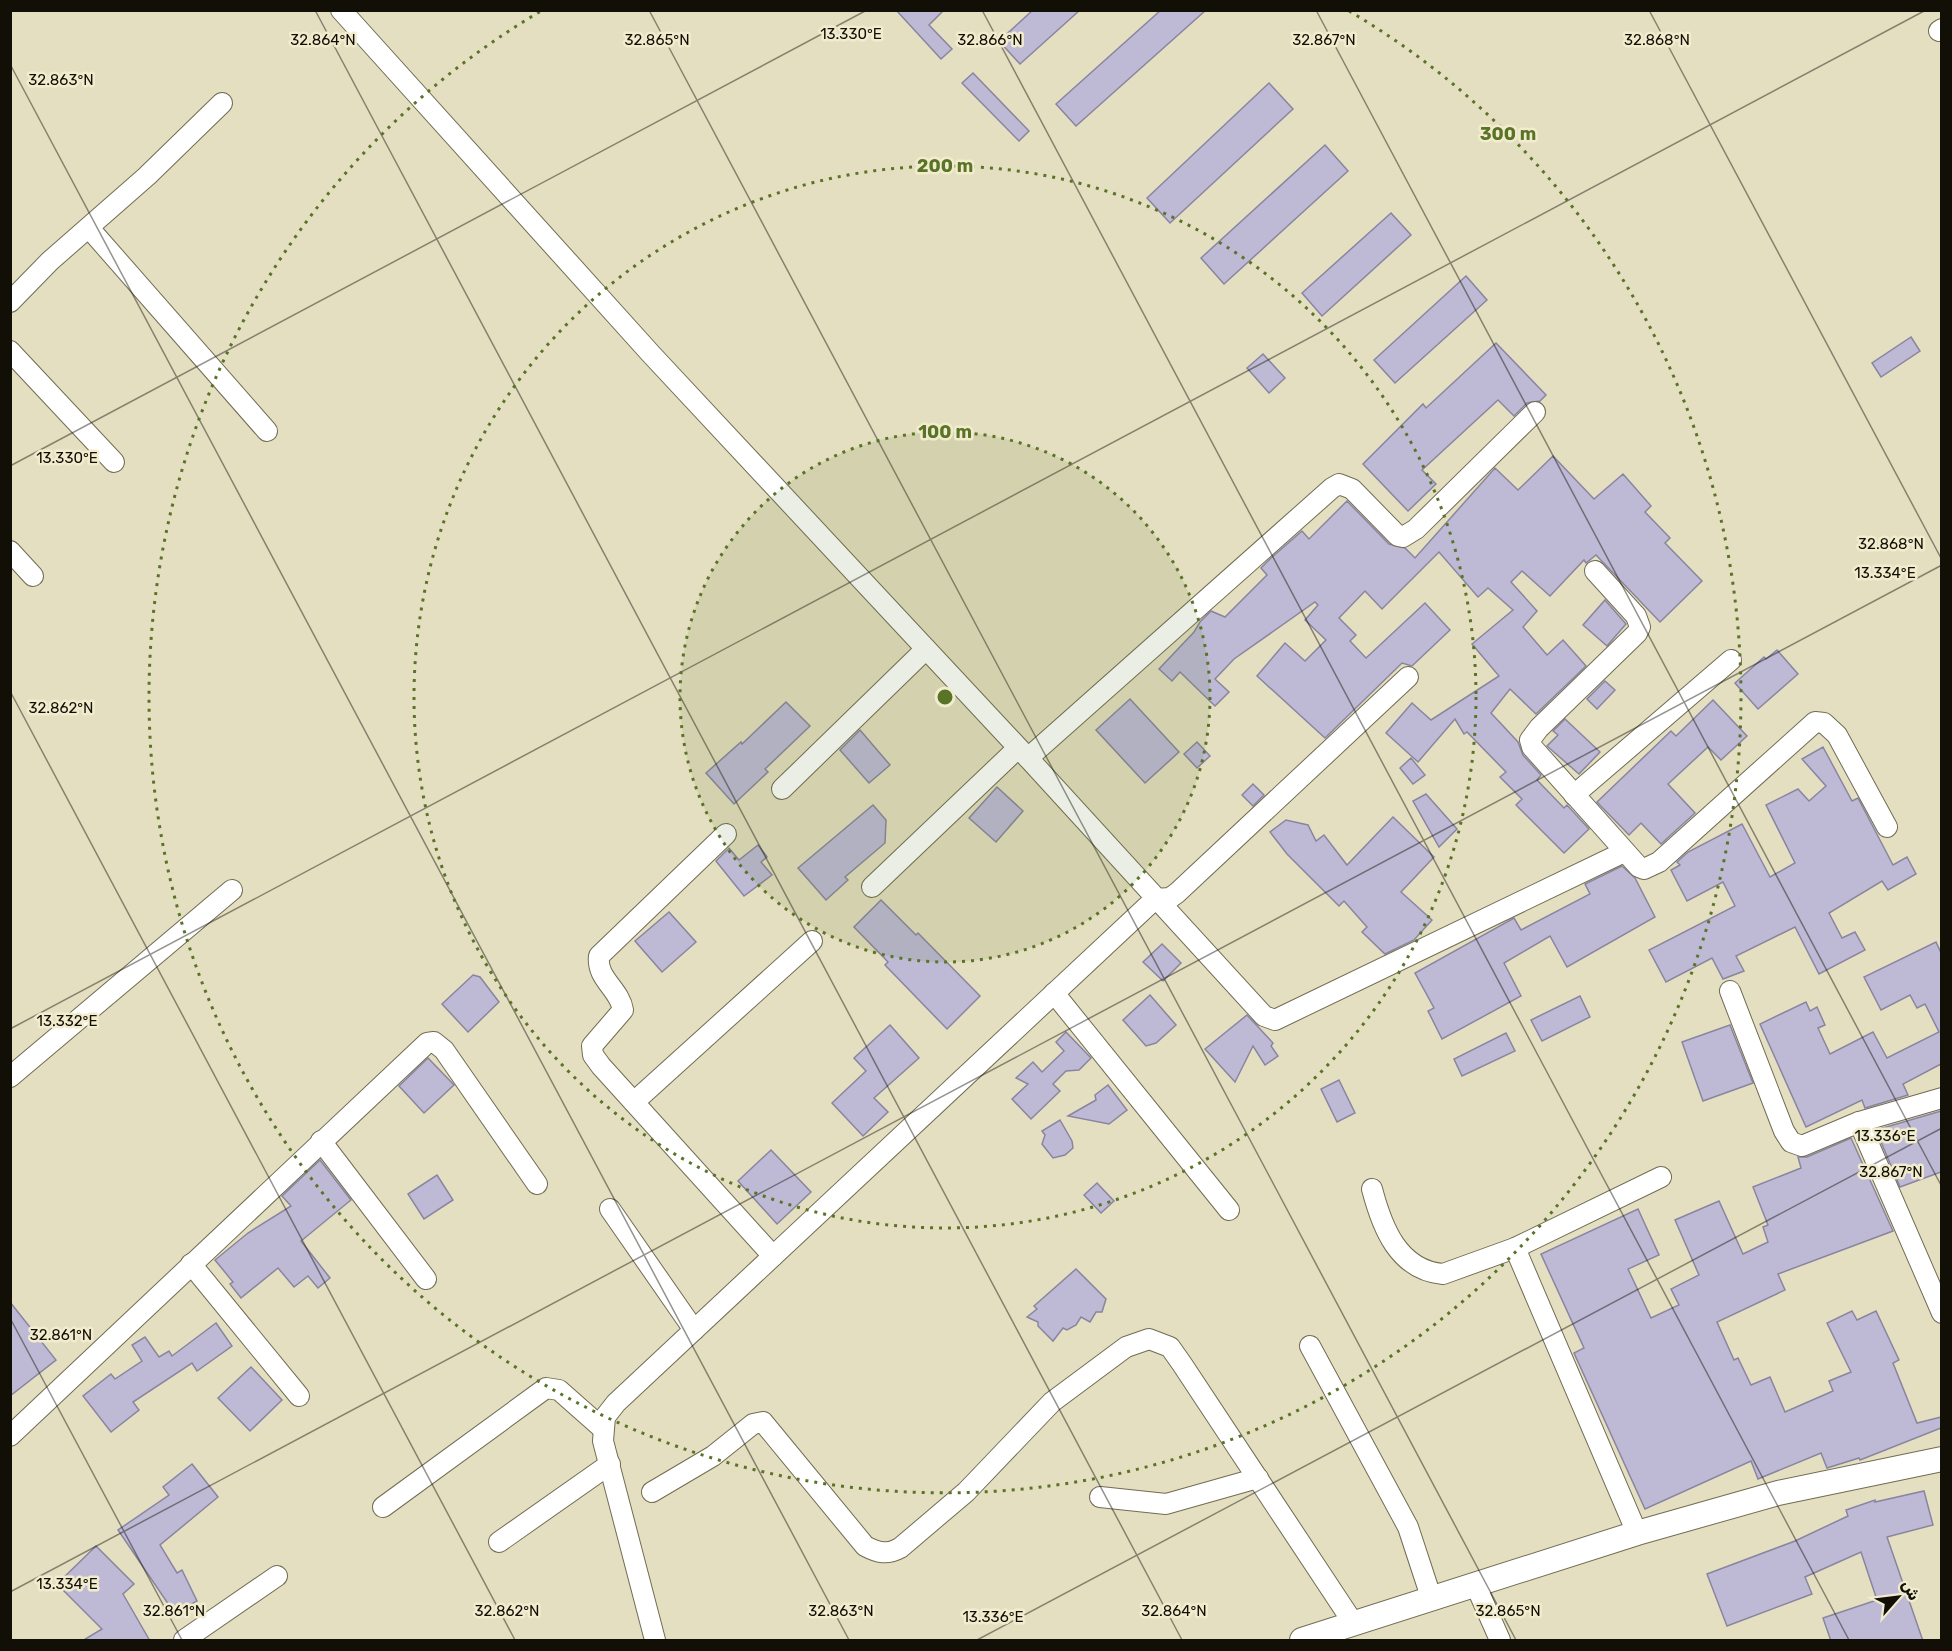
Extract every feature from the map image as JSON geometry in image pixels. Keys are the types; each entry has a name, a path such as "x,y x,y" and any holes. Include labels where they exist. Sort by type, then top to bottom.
{"main road":[{"path":"1302,1641 1637,1533 1778,1493 1941,1459"}],"street":[{"path":"340,10 651,354 1023,753 1155,900 1264,1016 1275,1020 1624,852"},
{"path":"10,302 50,261 147,176 222,103"},
{"path":"89,228 267,431"},
{"path":"10,351 114,462"},
{"path":"872,887 1023,753 1332,488 1339,484 1352,489 1398,536 1403,537 1416,529 1535,412"},
{"path":"10,551 33,576"},
{"path":"1594,571 1636,616 1640,627 1539,728 1530,740 1532,747 1639,867 1644,869 1652,867 1815,722 1824,723 1837,735 1887,827"},
{"path":"782,789 926,649"},
{"path":"1574,795 1731,660"},
{"path":"655,1641 602,1428 605,1417 616,1402 1155,900 1170,898 1177,893 1408,677"},
{"path":"726,834 598,956 598,964 603,977 621,1000 623,1010 619,1018 596,1039 592,1046 593,1055 773,1256"},
{"path":"10,1077 232,890"},
{"path":"634,1102 812,941"},
{"path":"1730,991 1784,1131 1791,1142 1802,1146 1859,1122 1941,1098"},
{"path":"1054,993 1229,1210"},
{"path":"10,1436 421,1047 434,1042 444,1050 537,1184"},
{"path":"1859,1122 1941,1313"},
{"path":"321,1142 426,1279"},
{"path":"1372,1189 1379,1215 1396,1247 1417,1267 1431,1273 1443,1274 1515,1248 1660,1177"},
{"path":"610,1209 694,1330"},
{"path":"1515,1248 1637,1533"},
{"path":"191,1264 299,1396"},
{"path":"652,1492 713,1456 753,1424 763,1422 865,1545 878,1553 891,1553 966,1492 1052,1402 1126,1347 1149,1339 1170,1347 1354,1624"},
{"path":"1310,1346 1408,1527 1432,1600"},
{"path":"383,1507 546,1388 559,1390 602,1428"},
{"path":"500,1542 610,1464"},
{"path":"1100,1497 1166,1504 1258,1478"},
{"path":"184,1641 277,1576"},
{"path":"1476,1586 1500,1641"}],"building":[{"path":"896,10 944,10 929,25 952,49 941,59"},
{"path":"1033,10 1080,10 1020,64 999,41"},
{"path":"1161,10 1206,10 1076,126 1056,104"},
{"path":"973,73 1029,131 1019,141 962,83"},
{"path":"1269,83 1293,109 1170,223 1147,198"},
{"path":"1325,145 1348,171 1224,284 1201,258"},
{"path":"1391,213 1411,235 1322,316 1302,293"},
{"path":"1466,276 1487,300 1395,383 1374,360"},
{"path":"1911,337 1920,351 1881,377 1872,363"},
{"path":"1496,343 1546,395 1540,401 1527,403 1514,416 1498,400 1422,470 1436,484 1408,511 1363,464 1423,404 1426,408"},
{"path":"1263,354 1285,378 1269,393 1247,368"},
{"path":"1553,456 1594,499 1623,474 1651,506 1645,512 1670,538 1665,543 1702,581 1660,622 1596,555 1586,563 1584,560 1550,596 1522,571 1511,582 1537,611 1523,627 1547,655 1563,640 1586,666 1536,714 1510,689 1491,713 1518,742 1523,755 1541,775 1537,780 1564,808 1567,805 1589,829 1564,853 1516,805 1522,799 1500,777 1506,772 1467,732 1464,734 1455,719 1418,762 1386,733 1412,703 1431,720 1499,676 1472,644 1513,610 1488,588 1478,597 1439,552 1382,609 1365,591 1339,618 1356,635 1350,641 1366,658 1425,603 1450,630 1412,666 1402,663 1325,738 1257,676 1285,643 1305,661 1326,640 1305,620 1318,605 1315,602 1234,659 1215,679 1229,692 1215,706 1180,672 1172,681 1159,669 1211,611 1225,617 1267,575 1261,568 1271,558 1302,531 1309,539 1347,501 1389,544 1405,548 1415,558 1495,468 1518,490"},
{"path":"1605,600 1626,624 1607,646 1583,625"},
{"path":"1777,650 1798,674 1758,709 1735,683 1764,657 1766,659"},
{"path":"1605,681 1615,690 1597,709 1587,699"},
{"path":"1130,699 1179,752 1145,783 1096,730"},
{"path":"1713,700 1747,736 1721,760 1708,747 1668,784 1695,813 1661,844 1641,823 1629,835 1597,802 1671,731 1676,736"},
{"path":"786,702 810,726 765,769 768,772 734,804 706,773 741,742 742,744"},
{"path":"1565,719 1600,752 1579,774 1547,746 1558,735 1553,731"},
{"path":"860,730 890,765 869,783 840,750"},
{"path":"1197,742 1210,756 1197,768 1184,754"},
{"path":"1823,747 1852,801 1858,798 1893,865 1907,857 1916,874 1888,890 1882,881 1829,913 1842,938 1855,932 1865,950 1819,974 1795,927 1736,956 1744,971 1723,979 1712,958 1666,982 1649,950 1735,906 1723,882 1687,901 1671,870 1680,865 1677,862 1688,852 1742,824 1770,877 1795,863 1766,805 1798,789 1809,801 1826,786 1802,759"},
{"path":"1411,758 1425,775 1413,784 1400,768"},
{"path":"1253,784 1264,795 1253,806 1242,795"},
{"path":"997,787 1023,811 996,842 969,818"},
{"path":"1426,794 1457,829 1439,847 1413,801"},
{"path":"873,805 886,820 885,843 845,877 848,880 826,900 798,868"},
{"path":"1393,817 1434,857 1401,892 1432,920 1414,940 1385,954 1362,932 1367,927 1344,901 1339,906 1287,854 1270,832 1286,820 1308,825 1316,841 1324,835 1347,865"},
{"path":"758,845 767,857 761,862 772,875 744,896 716,861 729,848 739,860"},
{"path":"1622,866 1635,878 1655,917 1567,967 1550,936 1504,963 1521,996 1442,1039 1428,1011 1434,1008 1415,973 1514,918 1521,930 1590,894 1585,884"},
{"path":"881,900 916,935 918,933 980,996 947,1029 885,965 888,962 854,927"},
{"path":"669,912 696,942 662,972 635,941"},
{"path":"1936,942 1941,953 1941,1064 1903,1084 1908,1095 1865,1108 1862,1100 1806,1127 1760,1024 1806,1002 1810,1011 1817,1007 1825,1025 1818,1028 1830,1054 1873,1032 1887,1058 1939,1032 1925,1004 1917,1008 1910,995 1881,1010 1864,977"},
{"path":"1162,944 1181,963 1163,981 1143,962"},
{"path":"473,975 480,977 499,1002 468,1032 442,1004"},
{"path":"1150,995 1176,1025 1156,1043 1146,1046 1123,1020"},
{"path":"1580,996 1590,1017 1542,1041 1531,1020"},
{"path":"1247,1015 1273,1043 1271,1046 1278,1056 1265,1065 1253,1046 1235,1082 1205,1049"},
{"path":"890,1025 919,1058 874,1098 888,1112 863,1136 832,1103 866,1071 854,1058"},
{"path":"1730,1025 1753,1083 1703,1101 1682,1042"},
{"path":"1066,1032 1091,1058 1079,1070 1066,1071 1053,1084 1060,1091 1031,1119 1012,1099 1028,1084 1016,1078 1033,1062 1042,1072 1064,1051 1056,1042"},
{"path":"1506,1033 1515,1051 1462,1076 1454,1059"},
{"path":"428,1058 454,1085 424,1113 399,1086"},
{"path":"1339,1080 1355,1113 1337,1122 1321,1089"},
{"path":"1108,1085 1127,1110 1109,1124 1068,1116 1096,1100 1095,1095"},
{"path":"1941,1111 1941,1172 1900,1187 1876,1130"},
{"path":"1060,1120 1072,1141 1073,1148 1065,1155 1053,1158 1042,1144 1045,1135 1042,1131"},
{"path":"1851,1138 1893,1231 1778,1274 1785,1290 1717,1322 1734,1360 1738,1358 1751,1385 1770,1377 1785,1412 1833,1391 1829,1381 1851,1372 1827,1323 1852,1311 1857,1320 1876,1311 1899,1360 1893,1363 1917,1423 1941,1417 1941,1428 1860,1460 1859,1458 1827,1468 1821,1453 1758,1479 1751,1461 1645,1509 1574,1353 1584,1348 1541,1254 1638,1209 1659,1255 1628,1269 1651,1318 1679,1305 1671,1289 1699,1275 1675,1220 1719,1201 1743,1254 1768,1242 1763,1227 1768,1225 1753,1187 1801,1168 1798,1157 1807,1157"},
{"path":"771,1150 811,1192 777,1224 738,1181"},
{"path":"320,1160 351,1200 301,1241 330,1278 318,1288 308,1276 294,1287 278,1268 241,1298 230,1284 233,1282 215,1260 248,1233 291,1206 282,1196"},
{"path":"437,1175 453,1200 424,1219 408,1194"},
{"path":"1097,1183 1114,1201 1101,1213 1084,1195"},
{"path":"1076,1269 1106,1299 1102,1312 1096,1312 1090,1322 1081,1317 1076,1325 1067,1330 1063,1328 1053,1341 1038,1326 1038,1322 1027,1317 1037,1309 1034,1306"},
{"path":"10,1302 56,1360 10,1396"},
{"path":"216,1323 232,1346 197,1371 192,1363 133,1402 139,1410 111,1432 83,1396 111,1374 115,1379 142,1361 132,1345 145,1337 159,1357 169,1351 172,1356"},
{"path":"251,1367 282,1400 250,1431 218,1398"},
{"path":"192,1464 218,1497 160,1545 177,1573 182,1570 197,1601 175,1614 118,1530 169,1495 163,1487"},
{"path":"1924,1491 1933,1525 1887,1537 1923,1641 1831,1641 1823,1618 1877,1600 1861,1552 1805,1577 1812,1594 1727,1626 1707,1574 1795,1541 1848,1516 1846,1510 1875,1500 1875,1502"},
{"path":"96,1546 134,1584 123,1594 150,1641 82,1641 102,1629 57,1584"}]}
